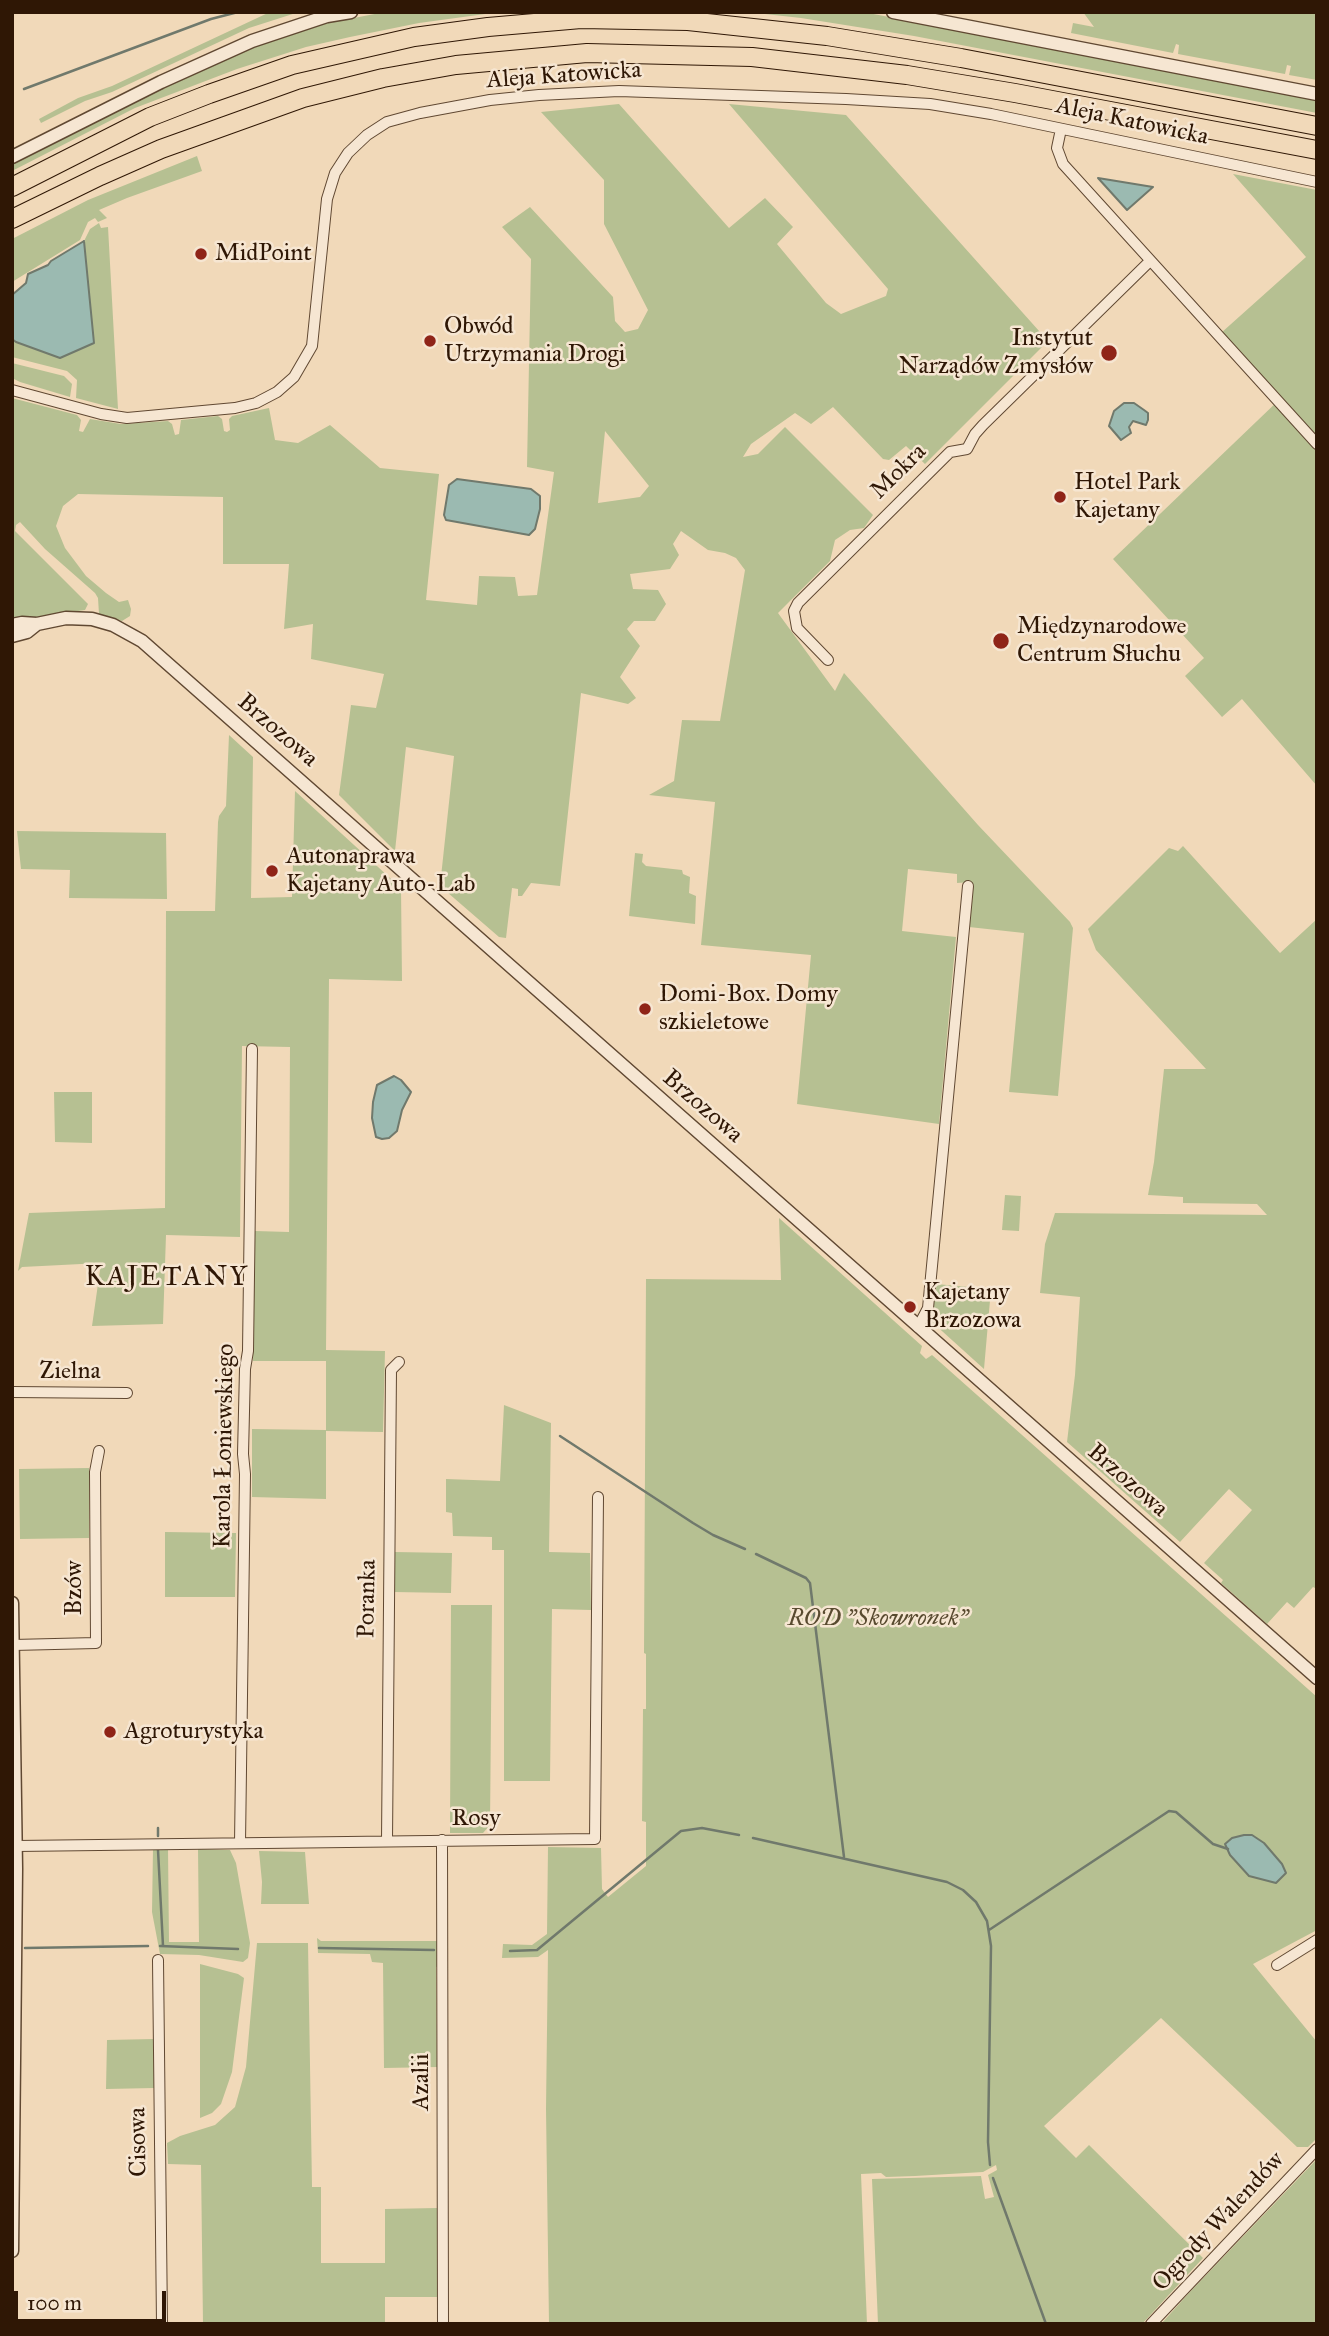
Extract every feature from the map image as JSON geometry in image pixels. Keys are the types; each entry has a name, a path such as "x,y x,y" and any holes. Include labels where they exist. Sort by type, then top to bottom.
{"highway":[{"path":"12,187 93,144 173,107 292,65 414,37 581,19 688,21 827,36 961,58 1317,126"},
{"path":"12,219 162,149 303,98 444,66 587,53 752,57 907,75 1317,150"}],"street":[{"path":"12,157 161,82 252,41 327,16 351,12"},
{"path":"893,12 1317,94"},
{"name":"Aleja Katowicka","path":"12,390 101,414 127,418 235,408 256,403 277,392 294,377 312,346 327,199 335,173 348,153 366,135 387,122 490,100 539,95 657,92 930,104 1317,181"},
{"path":"1061,129 1057,148 1059,158 1317,444"},
{"name":"Mokra","path":"828,660 797,628 794,611 798,603 948,453 967,449 983,425 1150,261"},
{"name":"Brzozowa","path":"12,625 37,624 66,618 92,619 113,625 142,641 1317,1678"},
{"name":"Brzozowa","path":"12,636 27,632 37,624"},
{"path":"918,1327 928,1308 968,886"},
{"name":"Karola Łoniewskiego","path":"240,1843 245,1474 243,1454 245,1369 248,1351 252,1049"},
{"name":"Poranka","path":"387,1840 391,1370 399,1362"},
{"name":"Zielna","path":"12,1392 127,1393"},
{"name":"Bzów","path":"13,1645 96,1643 95,1472 99,1451"},
{"name":"Rosy","path":"16,1846 595,1839 598,1497"},
{"path":"12,1603 13,1805 16,1846 12,2251"},
{"name":"Azalii","path":"442,1840 443,2324"},
{"path":"1277,1965 1317,1940"},
{"name":"Cisowa","path":"158,1960 162,2324"},
{"name":"Ogrody Walendów","path":"1151,2324 1317,2148"}],"green space":[{"path":"270,12 299,12 249,28 41,123 39,119 78,98 112,86"},
{"path":"385,12 500,12 419,23 350,37 306,47 237,69 135,108 12,171 12,162 159,89 265,42 307,27"},
{"path":"747,12 863,12 1317,99 1317,113 914,36"},
{"path":"1083,12 1317,12 1317,80 1289,75 1291,66 1287,65 1285,74 1178,54 1179,45 1176,44 1173,53 1071,33 1073,23 1094,27"},
{"path":"619,104 729,228 765,198 793,227 777,244 826,303 841,314 886,296 888,289 729,104 846,115 1048,341 925,464 906,446 889,460 883,459 833,407 811,424 795,413 751,444 743,457 758,454 785,427 873,515 864,528 850,530 835,540 830,561 778,613 835,691 844,673 978,825 1070,922 1073,928 1058,1096 1009,1092 1024,933 969,927 973,893 971,882 957,883 957,874 908,869 902,931 956,937 939,1124 797,1104 811,955 701,945 715,802 649,795 674,781 682,720 720,721 745,570 736,558 708,550 681,531 673,544 679,555 670,569 630,574 633,589 658,590 666,604 655,621 634,621 627,629 640,646 620,677 636,698 628,704 581,693 560,886 531,883 522,896 518,896 518,889 512,888 506,938 499,937 440,886 454,756 406,747 395,851 339,795 351,705 376,708 384,674 311,659 313,624 284,629 289,564 223,564 223,497 78,494 63,506 56,526 65,548 86,576 106,593 119,602 128,600 130,616 122,621 99,614 95,593 45,549 20,522 15,531 88,604 85,610 25,619 12,618 12,398 77,415 81,420 79,431 83,432 90,419 121,424 168,421 172,424 175,435 179,434 181,420 218,416 222,419 224,431 227,432 230,430 229,419 232,416 269,408 275,440 298,443 330,425 380,468 439,474 426,600 477,605 479,576 515,577 518,596 537,595 554,472 527,467 531,259 502,227 530,207 613,297 615,321 625,332 638,329 648,310 604,224 604,180 541,112","holes":["605,431 649,486 640,497 598,503"]},
{"path":"197,156 202,171 99,210 107,218 98,222 95,218 88,222 80,240 12,282 12,239 88,200"},
{"path":"1233,174 1317,190 1317,786 1242,699 1222,717 1185,676 1204,658 1113,559 1281,398 1221,333 1306,257"},
{"path":"99,223 101,228 108,227 118,409 76,398 77,380 67,371 12,357 12,339 16,342 93,343 84,241 90,229"},
{"path":"12,363 64,376 72,384 70,397 12,378"},
{"path":"229,735 253,757 251,898 292,897 295,791 401,888 402,981 329,979 326,1350 385,1351 383,1432 326,1431 326,1499 252,1497 252,1429 326,1430 326,1361 253,1361 255,1231 289,1232 290,1047 242,1046 240,1237 166,1235 163,1324 92,1326 101,1263 22,1267 18,1271 29,1213 165,1208 166,911 215,911 218,822 226,806"},
{"path":"17,831 166,833 167,899 69,898 70,870 21,869"},
{"path":"1183,846 1280,953 1317,919 1317,1589 1313,1587 1294,1608 1287,1602 1267,1624 1221,1583 1223,1580 1204,1563 1252,1510 1229,1489 1180,1542 1067,1442 1080,1297 1040,1293 1045,1244 1055,1213 1267,1215 1257,1204 1183,1203 1183,1197 1148,1195 1164,1069 1206,1069 1096,950 1088,929 1169,848 1178,851"},
{"path":"635,853 643,854 642,862 646,866 682,870 683,874 690,877 689,893 696,896 695,924 629,916"},
{"path":"54,1092 92,1092 92,1143 55,1142"},
{"path":"1005,1195 1021,1196 1019,1231 1002,1230"},
{"name":"ROD \"Skowronek\"","path":"779,1218 922,1346 920,1353 926,1359 932,1355 1317,1697 1317,1930 1253,1964 1317,2042 1317,2138 1308,2147 1297,2147 1161,2018 1044,2126 1076,2158 1089,2145 1203,2258 1142,2324 878,2324 872,2179 981,2176 985,2199 994,2197 988,2175 997,2170 996,2165 983,2172 886,2177 881,2173 861,2174 867,2324 549,2324 546,2109 548,1950 538,1957 502,1958 503,1944 532,1945 547,1934 548,1847 601,1848 602,1889 608,1897 646,1866 646,1822 642,1821 643,1709 646,1709 646,1279 781,1280"},
{"path":"936,1284 991,1289 984,1369 932,1322"},
{"path":"504,1405 551,1423 549,1552 590,1553 591,1610 552,1609 550,1781 504,1781 504,1550 492,1550 492,1537 453,1536 452,1513 446,1512 446,1479 500,1481"},
{"path":"89,1468 89,1538 20,1539 19,1469"},
{"path":"165,1532 236,1533 235,1597 165,1597"},
{"path":"395,1552 452,1553 451,1593 394,1592"},
{"path":"451,1605 492,1605 490,1825 483,1833 450,1833"},
{"path":"153,1849 168,1849 169,1942 199,1942 198,1849 230,1850 236,1863 250,1943 248,1958 243,1962 199,1955 160,1954 152,1912"},
{"path":"259,1851 305,1852 309,1904 261,1904"},
{"path":"317,1938 321,1941 438,1941 437,2067 384,2068 383,1963 372,1962 370,1954 318,1953"},
{"path":"257,1943 308,1943 312,2187 321,2187 321,2263 385,2263 385,2209 437,2208 438,2297 385,2297 385,2324 203,2324 201,2165 168,2164 167,2143 215,2125 235,2107 246,2067"},
{"path":"200,1964 244,1978 232,2072 221,2104 212,2113 200,2118"},
{"path":"154,2039 154,2088 106,2089 107,2040"},
{"path":"1317,2159 1317,2324 1161,2324 1188,2294"}],"water":[{"path":"1098,178 1153,187 1127,210"},
{"path":"84,241 94,343 60,358 16,342 12,339 12,295 26,283 28,274 48,265"},
{"path":"1124,403 1134,403 1144,410 1148,413 1148,420 1146,425 1133,421 1129,427 1131,433 1121,440 1109,426 1114,411"},
{"path":"457,479 531,489 540,496 535,529 529,535 446,520 444,515 449,485"},
{"path":"394,1076 411,1092 402,1110 397,1131 389,1138 382,1139 376,1137 372,1118 373,1102 377,1085"},
{"path":"1252,1835 1264,1843 1282,1864 1286,1873 1276,1883 1249,1876 1230,1855 1225,1844 1232,1838"}],"waterway":[{"path":"24,89 211,19 238,12"},
{"path":"560,1436 693,1523 745,1549"},
{"path":"756,1554 806,1578 810,1583 844,1857"},
{"path":"989,1930 1169,1811 1176,1812 1213,1844 1228,1849"},
{"path":"158,1828 158,1836"},
{"path":"510,1951 537,1950 681,1831 702,1828 739,1835"},
{"path":"753,1838 947,1882 963,1890 976,1902 987,1921 991,1946 988,2142 990,2165"},
{"path":"158,1850 163,1946"},
{"path":"25,1948 148,1946"},
{"path":"160,1946 238,1949"},
{"path":"319,1948 434,1950"},
{"path":"993,2178 1046,2324"}],"place":[{"name":"MidPoint","path":"201,254"},
{"name":"Obwód Utrzymania Drogi","path":"430,341"},
{"name":"Instytut Narządów Zmysłów","path":"1109,353"},
{"name":"Hotel Park Kajetany","path":"1060,497"},
{"name":"Międzynarodowe Centrum Słuchu","path":"1001,641"},
{"name":"Autonaprawa Kajetany Auto-Lab","path":"272,871"},
{"name":"Domi-Box. Domy szkieletowe","path":"645,1009"},
{"name":"Kajetany Brzozowa","path":"910,1307"},
{"name":"Agroturystyka","path":"110,1732"}],"district":[{"name":"KAJETANY","path":"167,1278"}]}
